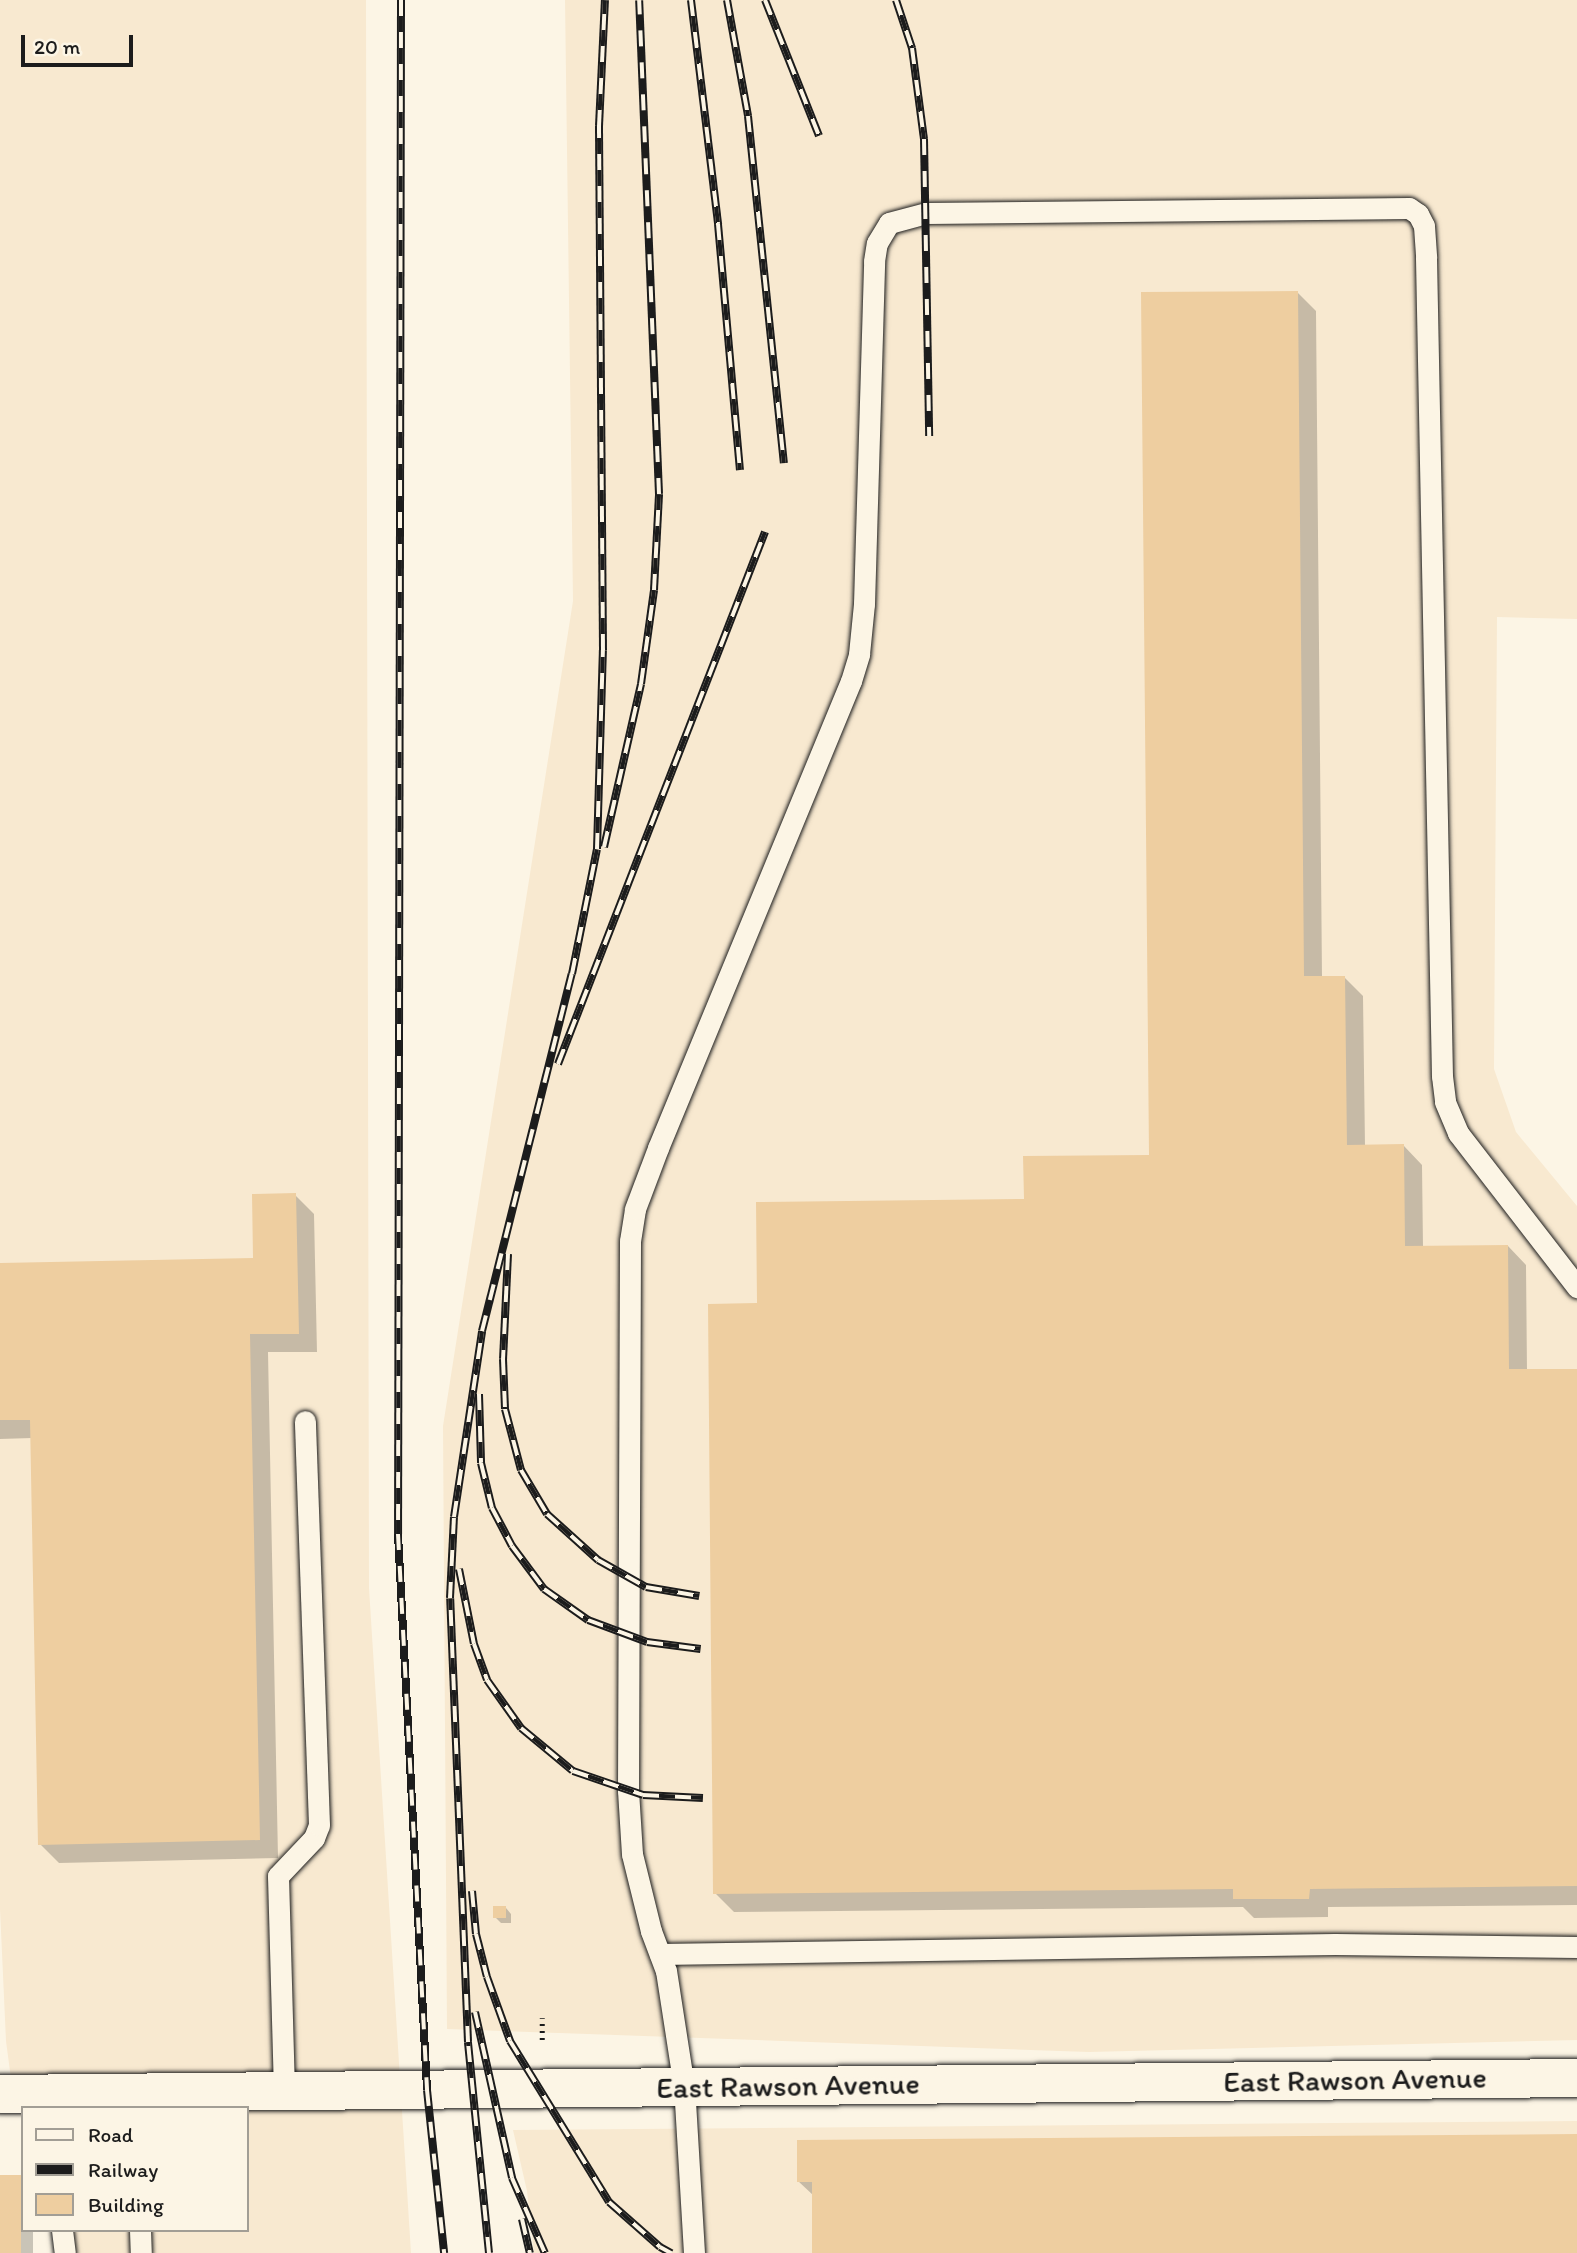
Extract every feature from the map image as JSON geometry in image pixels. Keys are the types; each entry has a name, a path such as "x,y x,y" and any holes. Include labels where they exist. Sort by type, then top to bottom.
{"main road":[{"name":"East Rawson Avenue","path":"0,2094 44,2101 137,2100 284,2091 1577,2078"}],"lane":[{"path":"694,2253 684,2087 666,1971 632,1854 628,1790 630,1241 635,1209 653,1160 851,681 859,654 865,578 874,261 877,243 889,223 927,213 1409,208 1418,214 1424,226 1426,258 1441,1076 1445,1102 1458,1133 1577,1287"},
{"path":"284,2091 278,1876 314,1838 319,1825 306,1421"},
{"path":"660,1954 1335,1944 1577,1947"},
{"path":"62,2232 65,2253"},
{"path":"140,2232 141,2253"}],"path":[{"path":"542,2018 542,2040"}],"shaded area":[{"path":"0,0 366,0 369,1588 411,2253 65,2253 62,2232 248,2232 248,2106 13,2094 6,2041 0,1909"},
{"path":"565,0 1577,0 1577,619 1497,617 1494,1069 1516,1132 1577,1206 1577,2040 1089,2052 447,2029 443,1426 573,601"},
{"path":"1577,2121 1577,2253 534,2253 527,2191 513,2130"}],"building":[{"path":"1298,291 1304,976 1345,976 1347,1145 1404,1144 1405,1246 1508,1245 1509,1369 1577,1369 1577,1886 1310,1889 1309,1899 1233,1899 1233,1889 713,1894 708,1304 757,1303 756,1202 1024,1199 1023,1156 1149,1155 1141,292"},
{"path":"296,1193 299,1334 250,1334 260,1840 38,1845 30,1420 0,1420 0,1263 253,1258 252,1194"},
{"path":"493,1906 506,1906 506,1918 493,1918"},
{"path":"1577,2134 1577,2253 812,2253 812,2182 797,2182 797,2140"},
{"path":"0,2175 21,2175 21,2253 0,2253"}],"railway":[{"path":"401,0 398,1534 427,2090 444,2253"},
{"path":"489,2253 468,2042 450,1598 454,1517 482,1331 572,974 597,849 603,650 599,126 605,0"},
{"path":"604,847 641,684 654,590 659,494 639,0"},
{"path":"691,0 718,224 740,470"},
{"path":"727,0 748,116 784,463"},
{"path":"765,0 819,136"},
{"path":"896,0 912,48 924,139 929,436"},
{"path":"558,1064 765,532"},
{"path":"508,1254 503,1359 505,1409 521,1470 547,1514 598,1560 646,1587 699,1596"},
{"path":"479,1394 481,1463 492,1508 512,1546 544,1589 588,1620 647,1642 701,1649"},
{"path":"459,1569 474,1644 487,1680 521,1728 573,1771 643,1795 703,1798"},
{"path":"472,1891 476,1934 487,1977 510,2041 609,2202 660,2247 671,2253"},
{"path":"475,2012 512,2178 545,2253"},
{"path":"522,2219 530,2253"}]}
